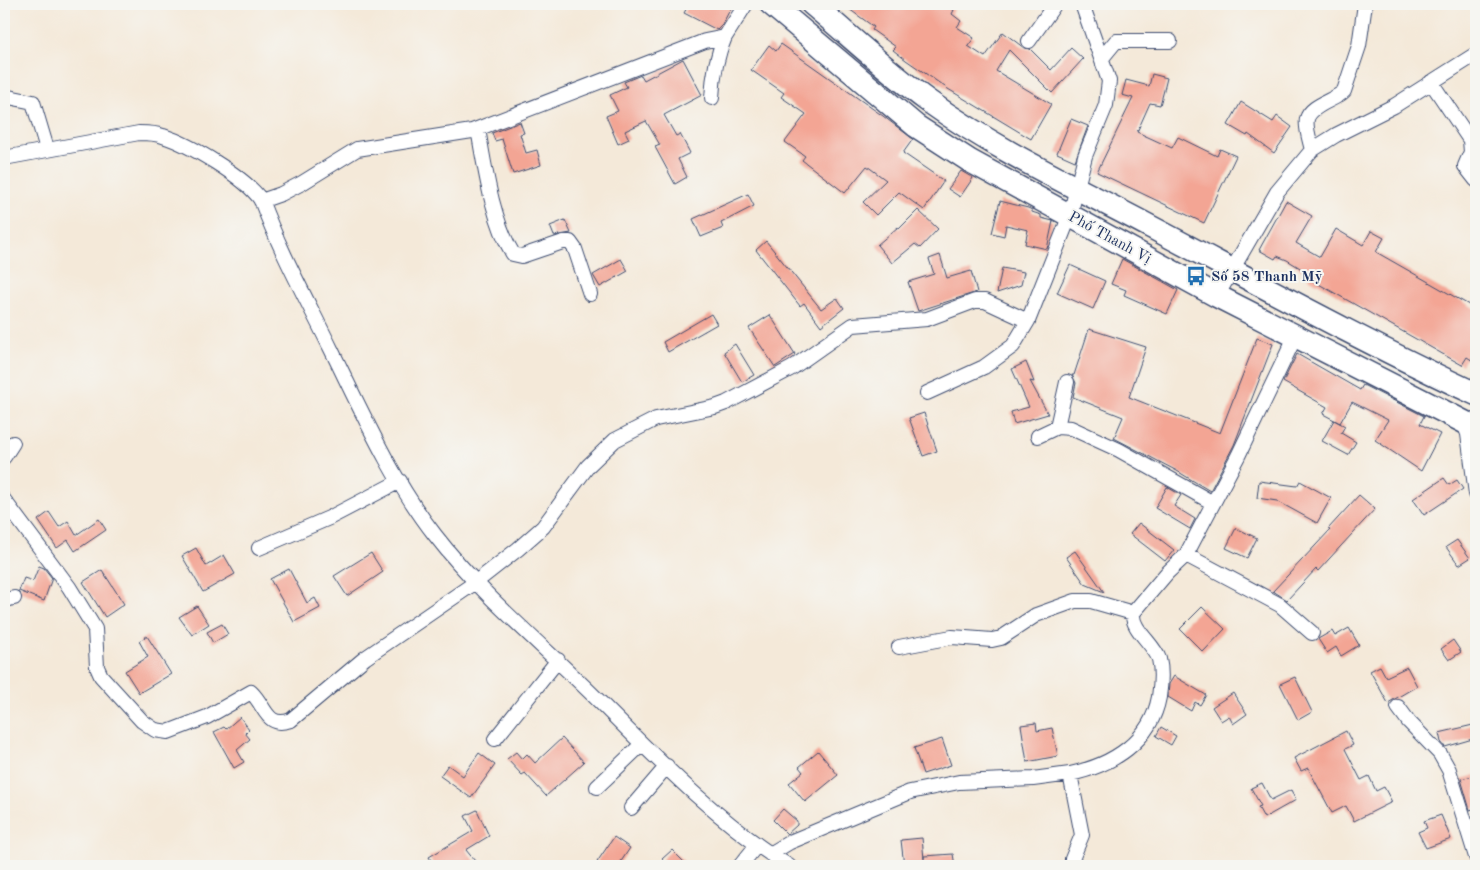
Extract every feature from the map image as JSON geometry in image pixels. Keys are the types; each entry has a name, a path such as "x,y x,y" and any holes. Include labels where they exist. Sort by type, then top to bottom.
{"main road":[{"name":"Phố Thanh Vị","path":"771,4 916,126 970,161 1217,296 1470,425"},
{"name":"Phố Thanh Vị","path":"812,4 872,59 929,102 993,143 1077,190 1476,394"}],"street":[{"path":"712,98 713,74 718,53 725,37 746,4"},
{"path":"1029,40 1055,4"},
{"path":"927,393 984,368 1012,346 1021,336 1028,322 1070,215 1085,156 1106,105 1110,81 1082,4"},
{"path":"1312,150 1306,119 1310,113 1344,91 1359,46 1365,4"},
{"path":"261,201 281,194 365,146 454,135 478,129 705,41 725,37"},
{"path":"1102,58 1116,42 1170,41"},
{"path":"1217,296 1277,192 1312,150 1336,135 1394,106 1476,54"},
{"path":"1431,82 1470,140 1471,152 1465,166 1476,180"},
{"path":"4,96 33,102 47,149"},
{"path":"478,129 488,181 500,222 513,254 522,256 563,242 570,242 575,248 590,294"},
{"path":"4,158 139,133 154,133 186,146 240,178 255,192 261,201 359,405 400,481 434,534 509,616 558,660 642,744 757,845 789,866"},
{"path":"4,500 69,587 95,628 97,666 101,676 142,721 155,730 168,732 185,727 251,692 275,722 291,720 365,658 476,582 543,527 600,452 615,440 640,426 656,419 715,408 726,403 792,368 853,325 927,319 975,301 985,301 1028,322"},
{"path":"770,854 790,842 910,792 959,782 1033,779 1070,774 1082,771 1129,749 1146,731 1156,713 1161,681 1158,658 1134,622 1133,613 1166,573 1186,556 1296,335"},
{"path":"1056,427 1067,382"},
{"path":"1470,425 1468,434 1476,494"},
{"path":"1038,436 1056,427 1071,428 1119,450 1213,503"},
{"path":"4,457 13,443"},
{"path":"259,548 329,518 400,481"},
{"path":"1186,556 1280,605 1312,633"},
{"path":"899,647 952,637 992,640 1001,638 1036,615 1075,601 1091,601 1133,613"},
{"path":"495,739 558,660"},
{"path":"1398,707 1409,722 1440,754 1449,770 1476,857"},
{"path":"596,787 642,744"},
{"path":"631,808 667,766"},
{"path":"1070,774 1082,835 1072,859 1073,866"},
{"path":"740,866 757,845"}],"building":[{"path":"689,4 733,4 722,25 717,30 684,13"},
{"path":"842,4 945,4 954,10 952,14 961,21 957,27 974,38 968,46 985,57 1003,32 1024,48 1030,49 1051,70 1071,48 1083,59 1052,93 1009,50 996,71 1051,104 1031,139 948,89 906,60 893,50 896,47 872,30 874,27"},
{"path":"781,44 913,139 903,153 944,181 924,210 899,192 876,215 863,202 886,180 867,166 845,193 802,160 805,156 785,142 806,114 781,97 784,93 751,70 769,45 776,51"},
{"path":"683,59 702,95 664,115 676,136 680,134 690,153 678,159 687,177 675,184 655,147 660,145 646,121 625,131 629,139 618,144 606,116 618,111 610,95 627,87 624,82 641,75 644,80"},
{"path":"1152,74 1167,78 1164,90 1160,105 1150,103 1137,132 1172,148 1178,137 1217,156 1220,149 1236,156 1204,223 1097,172 1133,98 1122,95 1126,80 1149,86"},
{"path":"1241,102 1273,122 1277,116 1292,127 1274,153 1248,134 1247,136 1228,125"},
{"path":"1071,119 1088,126 1075,161 1057,153"},
{"path":"520,122 524,133 520,134 526,153 537,150 541,165 513,174 502,139 495,141 492,133"},
{"path":"961,171 973,178 960,197 948,189"},
{"path":"748,194 754,206 721,223 723,228 701,237 693,219"},
{"path":"1000,201 1028,208 1032,212 1041,215 1041,218 1053,221 1047,249 1025,244 1028,230 1006,225 1004,236 992,233"},
{"path":"1286,201 1312,216 1296,243 1320,257 1336,229 1363,245 1371,231 1384,238 1376,252 1476,309 1476,363 1467,357 1462,365 1308,278 1310,274 1287,260 1277,256 1275,259 1259,250"},
{"path":"918,210 938,229 920,248 915,244 892,263 877,245 898,227 899,229"},
{"path":"565,220 571,233 554,236 550,226"},
{"path":"766,241 821,309 837,298 844,308 821,326 804,303 800,306 756,250"},
{"path":"940,255 947,278 971,271 977,292 918,311 908,282 934,274 929,259"},
{"path":"621,259 628,271 600,287 593,275"},
{"path":"1122,259 1178,290 1167,314 1124,295 1126,290 1111,284"},
{"path":"1070,265 1105,281 1093,309 1057,293"},
{"path":"1002,268 1024,272 1021,285 997,293"},
{"path":"711,314 717,324 668,352 663,342"},
{"path":"770,315 795,354 775,367 749,328"},
{"path":"1089,329 1146,347 1129,397 1220,433 1257,338 1273,344 1234,445 1210,491 1177,471 1114,438 1123,417 1073,397 1076,383 1072,375 1074,375"},
{"path":"735,344 754,375 742,382 724,352"},
{"path":"1297,354 1360,390 1363,385 1424,416 1420,424 1440,434 1421,471 1375,440 1388,420 1352,402 1340,423 1323,414 1327,407 1283,382"},
{"path":"1026,362 1034,382 1030,381 1048,414 1014,424 1011,412 1029,407 1012,369"},
{"path":"924,413 937,451 923,456 909,418"},
{"path":"1334,420 1345,426 1341,433 1356,442 1348,455 1322,441"},
{"path":"1444,478 1449,485 1457,480 1463,489 1424,515 1413,499"},
{"path":"1259,481 1297,486 1300,481 1331,498 1317,523 1277,501 1257,498"},
{"path":"1167,487 1181,495 1174,506 1195,519 1190,529 1155,508"},
{"path":"1359,495 1375,509 1318,571 1316,569 1287,600 1273,591 1330,530 1328,529"},
{"path":"49,512 59,527 68,521 76,535 99,519 106,530 75,551 68,540 57,548 38,520"},
{"path":"1139,523 1174,550 1165,561 1130,534"},
{"path":"1236,528 1257,538 1247,558 1226,548"},
{"path":"1457,540 1470,558 1459,565 1446,547"},
{"path":"196,548 206,566 224,555 235,574 203,592 182,556"},
{"path":"1075,551 1104,592 1085,584 1066,557"},
{"path":"371,553 383,572 347,596 334,576"},
{"path":"39,566 44,568 52,578 44,601 19,591 24,578 33,581"},
{"path":"289,569 307,603 315,598 320,608 294,622 270,579"},
{"path":"102,570 124,604 105,617 83,582"},
{"path":"197,606 209,624 192,635 179,617"},
{"path":"1202,607 1225,629 1203,652 1180,629"},
{"path":"222,624 228,634 213,643 207,632"},
{"path":"1349,628 1359,645 1341,656 1336,647 1327,653 1318,639 1332,631 1335,636"},
{"path":"147,636 171,674 139,693 125,671 148,657 139,641"},
{"path":"1453,640 1461,652 1449,660 1441,649"},
{"path":"1380,666 1386,677 1407,667 1417,686 1388,703 1370,671"},
{"path":"1174,676 1206,695 1200,705 1195,702 1191,711 1168,697 1169,684"},
{"path":"1295,677 1312,712 1298,720 1280,684"},
{"path":"1233,693 1247,714 1233,724 1229,716 1221,721 1212,707"},
{"path":"240,717 249,729 245,733 250,739 237,750 244,762 234,768 214,732 224,727 226,729"},
{"path":"1036,723 1037,731 1052,728 1058,756 1027,762 1021,725"},
{"path":"1473,725 1476,738 1445,747 1441,742 1439,733"},
{"path":"1161,727 1176,736 1171,745 1156,736"},
{"path":"1346,731 1353,745 1345,749 1361,780 1369,776 1376,791 1384,787 1392,802 1354,821 1346,806 1332,813 1308,768 1301,771 1294,758"},
{"path":"562,738 584,762 546,796 525,773 522,775 507,759 516,752 522,759 527,754 535,763"},
{"path":"942,739 951,765 923,774 914,748"},
{"path":"818,751 838,775 805,802 789,783 803,772 799,767"},
{"path":"479,753 495,765 471,798 440,776 448,765 463,776"},
{"path":"1476,775 1476,808 1470,810 1461,779"},
{"path":"1262,783 1271,800 1291,790 1296,800 1264,818 1258,807 1261,806 1251,788"},
{"path":"783,809 797,821 797,825 787,834 773,820"},
{"path":"477,810 489,836 466,850 479,866 434,866 429,857 473,831 465,816"},
{"path":"1441,815 1451,839 1426,848 1418,832 1427,828 1424,821"},
{"path":"614,837 630,848 618,866 603,866 597,862"},
{"path":"922,838 924,859 924,856 953,854 955,866 904,866 901,840"},
{"path":"672,850 688,866 668,866 662,859"}],"place":[{"name":"Số 58 Thanh Mỹ","path":"1196,276"}]}
